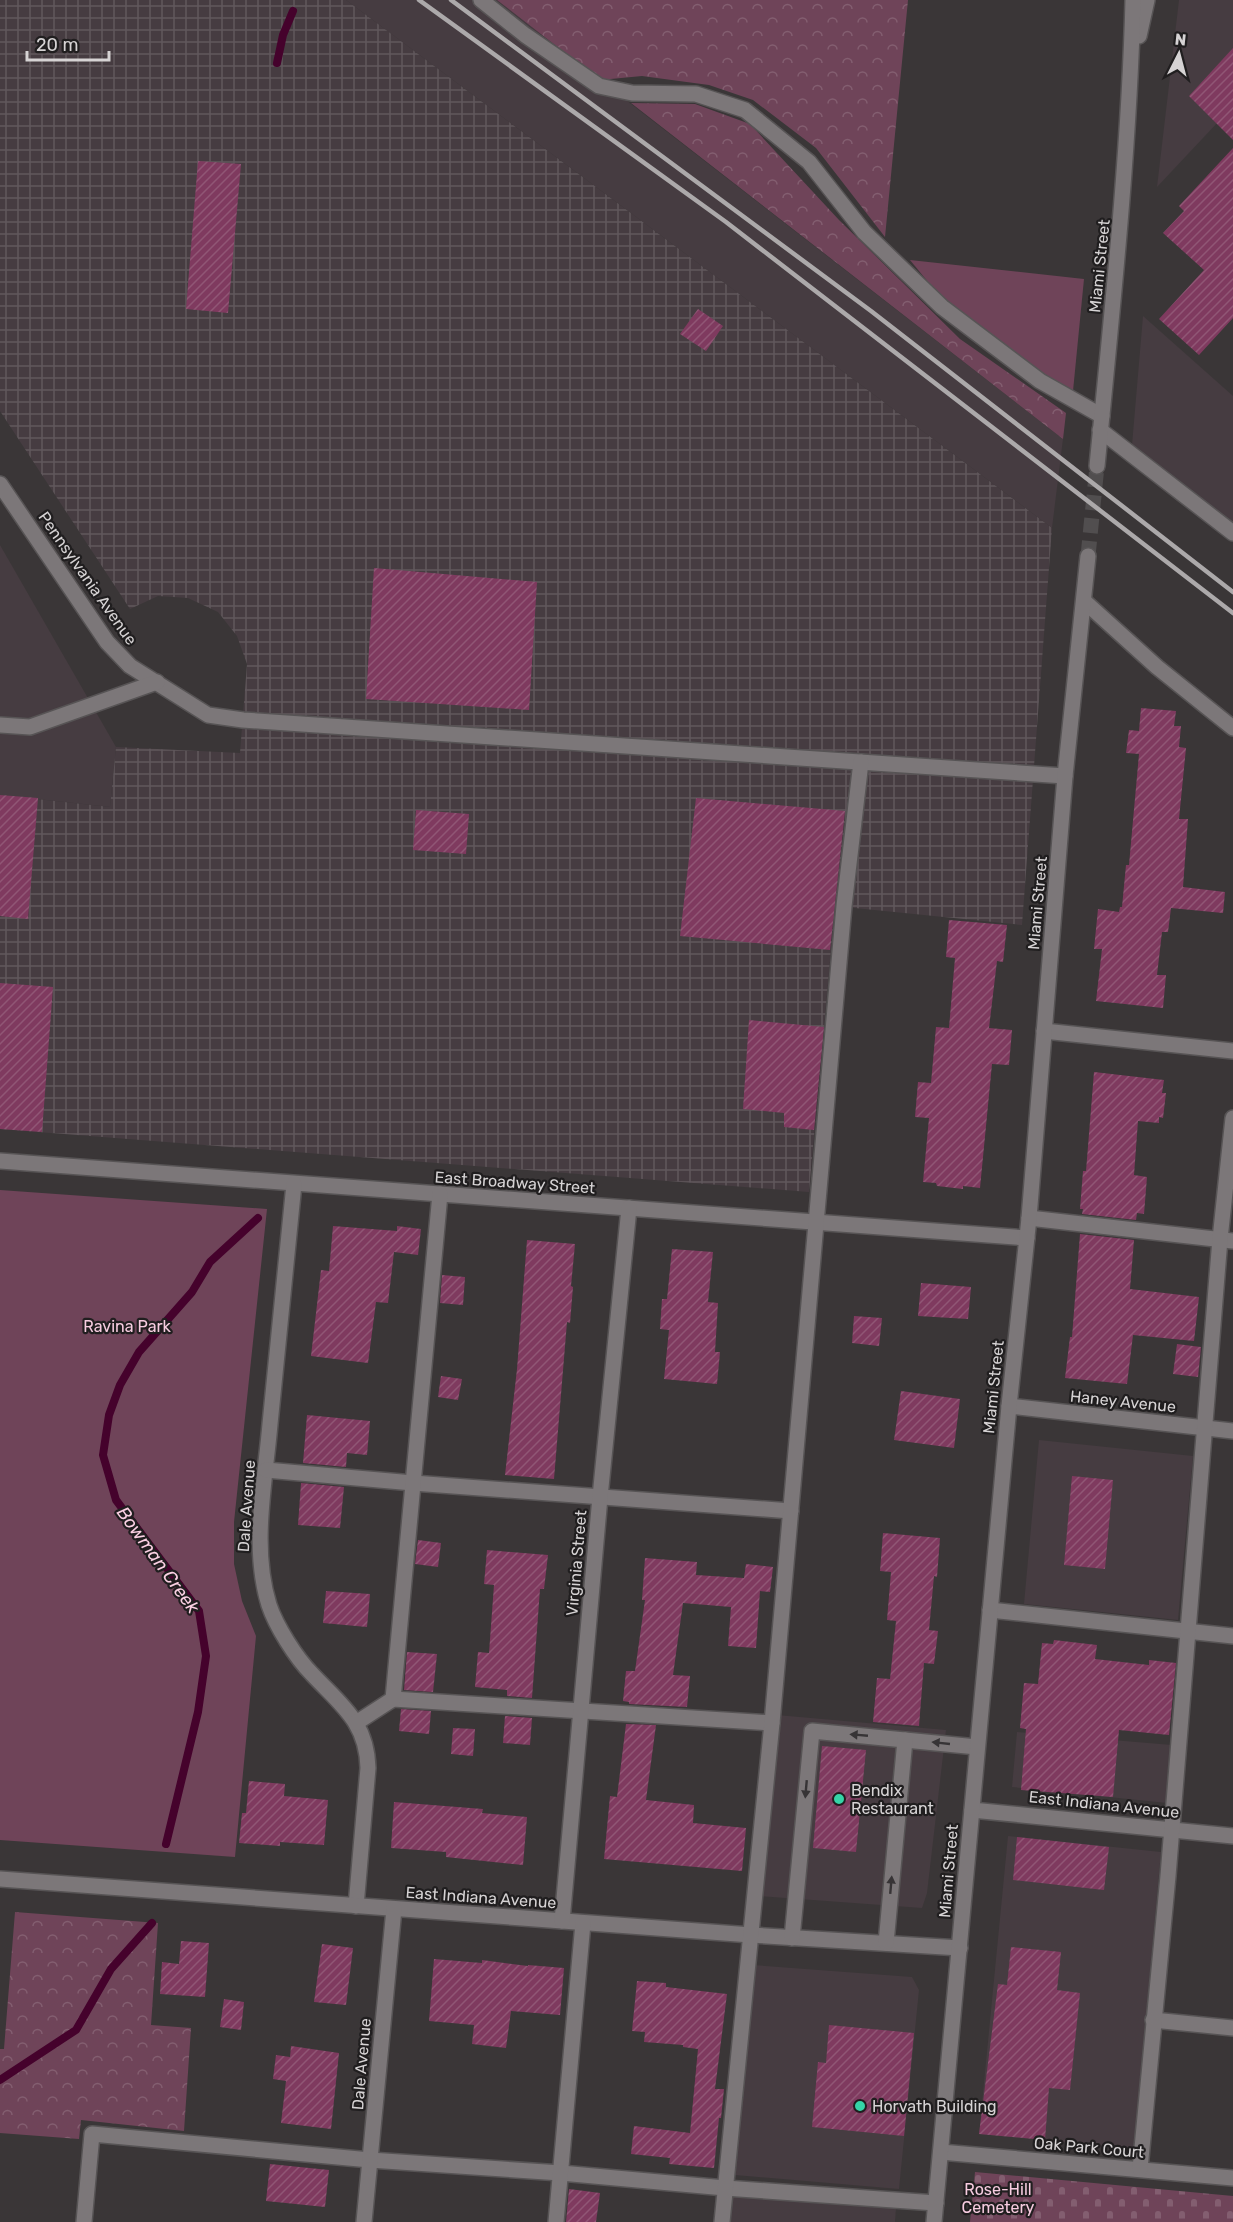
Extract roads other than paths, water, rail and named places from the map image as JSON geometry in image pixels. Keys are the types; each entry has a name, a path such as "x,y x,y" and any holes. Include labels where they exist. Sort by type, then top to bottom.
{"street":[{"path":"481,0 525,35 599,86 632,93 696,94 745,110 809,162 864,232 942,307 1040,381 1101,423 1233,533"},
{"name":"Miami Street","path":"1097,466 1121,226 1133,0"},
{"name":"Miami Street","path":"1131,68 1148,0"},
{"name":"Pennsylvania Avenue","path":"0,484 107,642 130,666 208,715 243,720 1065,776"},
{"name":"Miami Street","path":"934,2222 1009,1406 1029,1218 1065,776 1088,556"},
{"path":"1084,601 1157,667 1233,728"},
{"path":"0,725 30,727 157,682"},
{"path":"722,2222 772,1723 844,906 861,762"},
{"path":"1044,1031 1233,1051"},
{"path":"1140,2169 1204,1428 1226,1240 1233,1118"},
{"name":"East Broadway Street","path":"0,1161 1027,1238"},
{"name":"Dale Avenue","path":"294,1184 266,1470 260,1556 270,1607 287,1640 310,1673 336,1698 356,1723 368,1749 356,1906"},
{"path":"393,1699 440,1194"},
{"name":"Virginia Street","path":"562,1921 600,1497 629,1208"},
{"path":"1029,1218 1226,1240"},
{"name":"Haney Avenue","path":"1009,1406 1233,1431"},
{"path":"266,1470 790,1511"},
{"path":"990,1610 1233,1636"},
{"path":"356,1723 393,1699 772,1723"},
{"path":"792,1938 812,1731 977,1747"},
{"path":"886,1943 905,1740"},
{"name":"East Indiana Avenue","path":"972,1810 1233,1836"},
{"name":"East Indiana Avenue","path":"0,1879 583,1923 960,1948"},
{"name":"Dale Avenue","path":"364,2222 394,1909"},
{"path":"556,2222 583,1923"},
{"path":"1153,2019 1233,2028"},
{"path":"84,2222 92,2133 370,2160 936,2203"},
{"name":"Oak Park Court","path":"941,2152 1233,2178"}],"waterway":[{"name":"Bowman Creek","path":"277,63 283,35 293,11"},
{"name":"Bowman Creek","path":"166,1844 198,1712 206,1656 199,1611 116,1500 103,1455 109,1415 120,1385 139,1352 192,1292 210,1262 258,1218"},
{"name":"Bowman Creek","path":"0,2080 76,2030 111,1969 152,1923"}],"tunnel":[{"path":"1088,556 1097,466"}],"railway":[{"path":"419,0 726,222 1233,613"},
{"path":"451,0 871,311 1233,592"}],"place":[{"name":"Bendix Restaurant","path":"839,1799"},
{"name":"Horvath Building","path":"860,2106"}],"park label":[{"name":"Ravina Park","path":"127,1326"},
{"name":"Rose-Hill Cemetery","path":"998,2198"}]}
